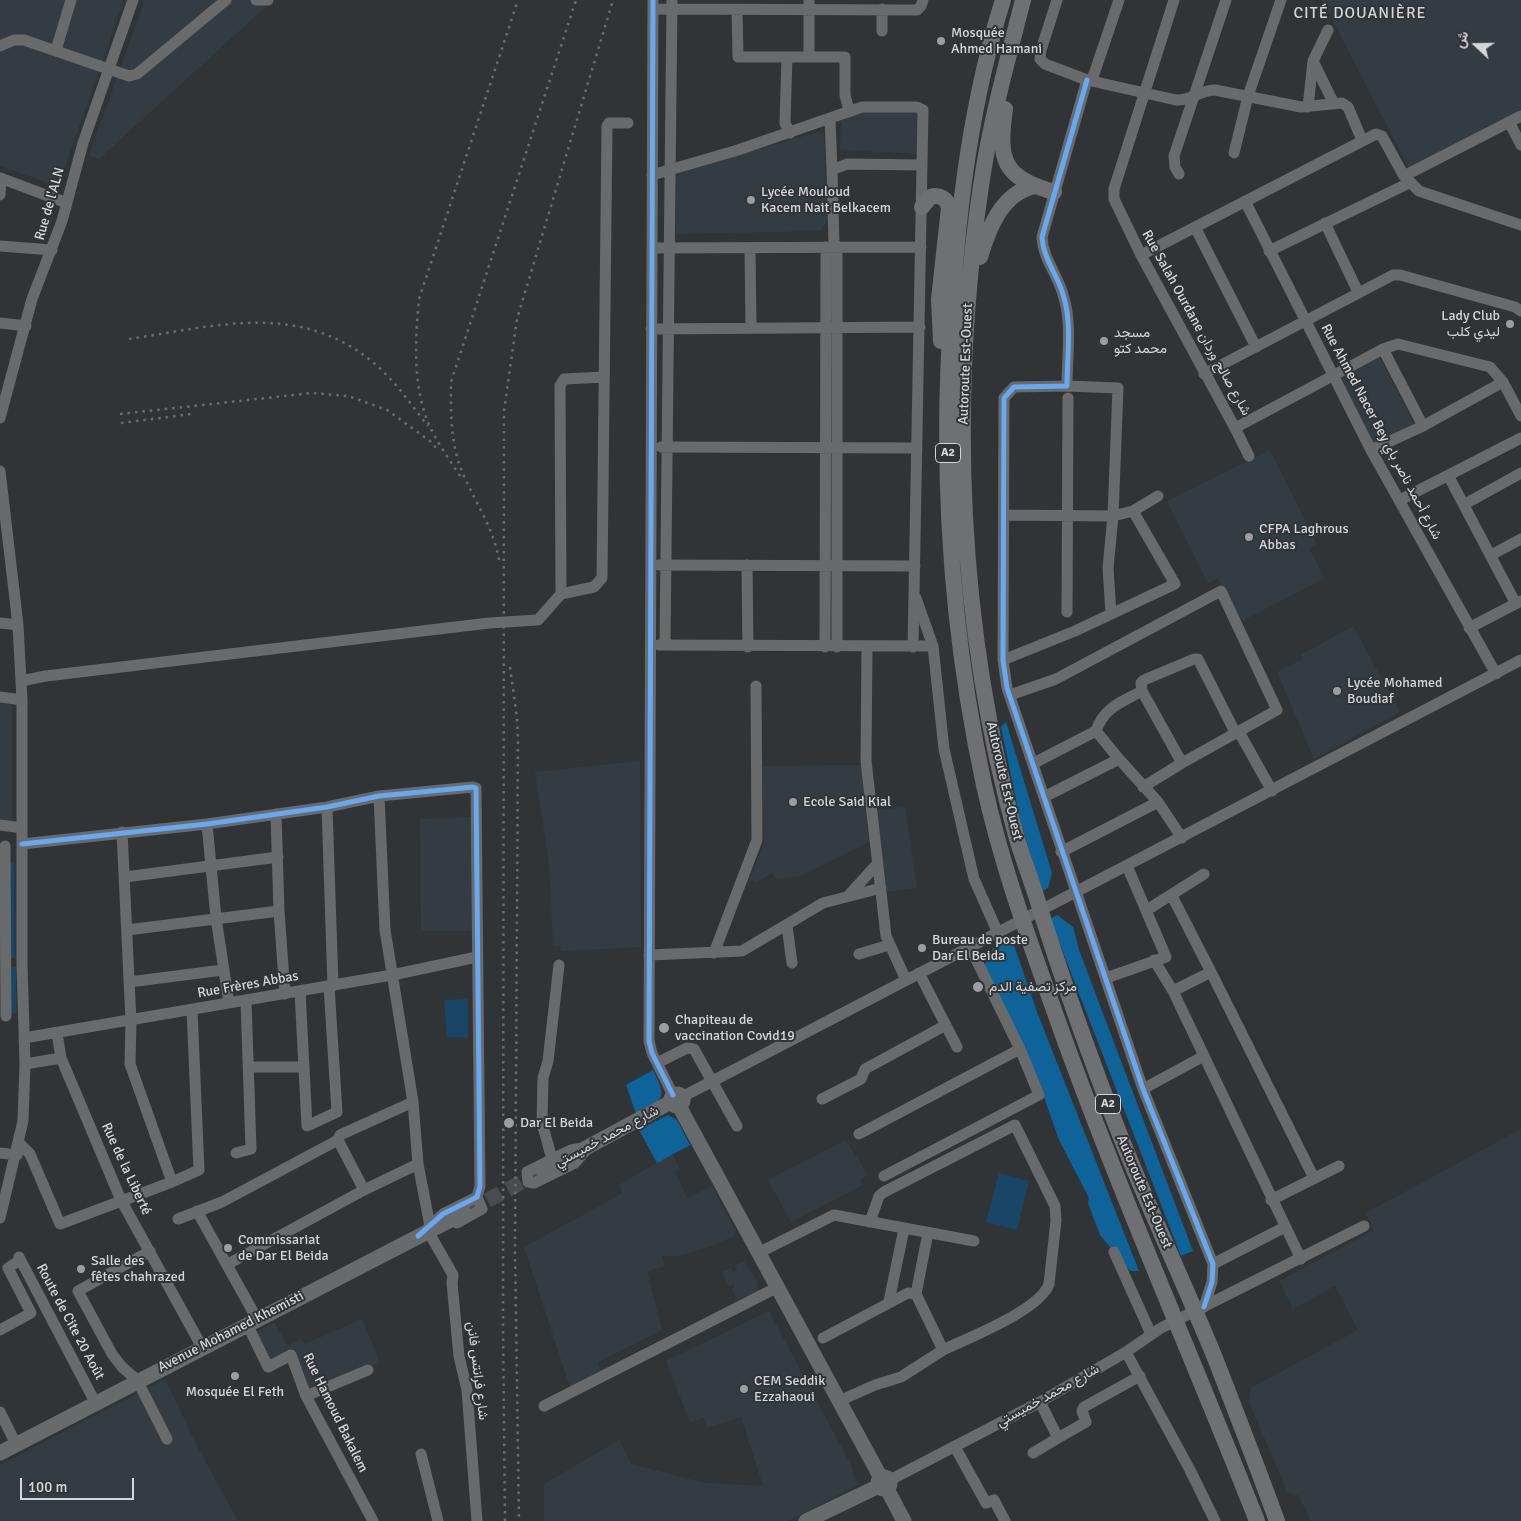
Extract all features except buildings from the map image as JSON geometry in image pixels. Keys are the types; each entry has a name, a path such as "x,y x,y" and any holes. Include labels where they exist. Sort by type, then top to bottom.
{"highway":[{"name":"Autoroute Est-Ouest","path":"1003,0 974,116 964,179 956,257 947,405 948,512 954,604 964,677 985,790 1027,934 1093,1118 1196,1366 1257,1521"},
{"name":"Autoroute Est-Ouest","path":"1023,0 996,105 981,185 968,295 963,423 966,526 978,655 997,756 1017,840 1045,925 1111,1112 1215,1358 1277,1521"},
{"path":"1016,27 1003,123 1003,156 1015,176 1035,186 1054,192"},
{"path":"968,295 983,247 998,213 1015,193 1035,186"},
{"path":"922,207 930,197 937,196 946,201 949,208 939,307 947,405"},
{"path":"1270,1501 1282,1521"}],"main road":[{"name":"شارع محمد خميستي","path":"548,1165 589,1147 676,1100"},
{"path":"676,1100 776,1288 904,1521"},
{"name":"Avenue Mohamed Khemisti","path":"0,1453 137,1380 464,1213"},
{"path":"806,1521 884,1483"}],"street":[{"path":"56,50 71,0"},
{"name":"Rue de l'ALN","path":"0,418 32,299 52,250 67,204 79,157 133,0"},
{"path":"0,46 14,40 24,40 129,76 137,74 226,0"},
{"path":"256,0 268,0"},
{"path":"923,0 917,10 882,10 849,4 809,4 737,10 653,4 648,1040 657,1063 676,1100 1521,660"},
{"path":"1057,0 1040,58 1045,64 1090,80 1184,101 1205,90 1214,90 1308,107 1342,103 1348,107 1362,140"},
{"path":"1067,386 1067,311 1064,296 1043,248 1042,237 1054,192 1118,0"},
{"name":"Rue Salah Ourdane شارع صالح وردان","path":"1174,0 1114,194 1120,214 1141,255 1235,428 1394,344 1407,344 1483,364 1491,368 1503,382 1521,416"},
{"path":"1179,174 1175,167 1174,156 1226,0"},
{"path":"1234,153 1248,96 1281,0"},
{"path":"665,645 672,4"},
{"path":"809,4 809,56"},
{"path":"737,10 738,57 845,57 844,96 849,110"},
{"path":"882,10 882,31"},
{"path":"1308,107 1314,61 1328,30"},
{"path":"787,57 785,124 790,132"},
{"path":"1314,61 1334,104"},
{"path":"652,175 830,119 849,110 862,107 921,108 923,112 922,207 913,646"},
{"path":"1269,251 1406,180 1521,116"},
{"path":"830,119 832,170 831,647"},
{"path":"1509,122 1521,145"},
{"path":"20,681 46,676 489,622 538,620 561,594 594,587 602,578 607,126 609,123 628,124"},
{"path":"1141,255 1374,134 1382,136 1406,180 1419,191 1521,225"},
{"path":"832,170 847,164 922,165"},
{"path":"0,195 1,178 67,204"},
{"name":"Rue Ahmed Nacer Bey شارع أحمد ناصر باي","path":"1245,201 1372,450 1496,674"},
{"path":"1325,223 1358,292"},
{"path":"1195,227 1256,346"},
{"path":"0,246 52,250"},
{"path":"652,248 921,247"},
{"path":"750,248 751,328"},
{"path":"1204,374 1389,276 1400,276 1515,307 1521,311"},
{"path":"0,323 26,326"},
{"path":"651,329 920,327"},
{"path":"1383,349 1423,426"},
{"path":"561,594 560,386 564,380 604,377"},
{"path":"1372,450 1423,426 1503,382"},
{"path":"1111,613 1108,568 1113,516 1118,388 1067,386 1014,387 1004,398 1004,660 1007,688 1034,764 1075,893 1143,1088 1213,1264 1212,1282 1204,1307"},
{"path":"1067,612 1069,515 1068,398"},
{"path":"1235,428 1249,456"},
{"path":"1400,500 1449,477 1521,438"},
{"path":"650,447 917,448"},
{"path":"0,471 18,625 22,700 22,964 25,1064 24,1121 18,1150 3,1196 0,1218"},
{"path":"1465,504 1521,474"},
{"path":"1449,477 1518,603 1469,628"},
{"path":"1004,515 1113,516 1133,511 1158,496"},
{"path":"1004,660 1075,631 1175,584 1133,511"},
{"path":"1491,555 1521,539"},
{"path":"650,565 914,566"},
{"path":"747,566 748,647"},
{"path":"0,572 12,573"},
{"path":"1010,695 1056,679 1221,591 1277,710 1143,787"},
{"path":"914,592 933,646 944,749 974,879 998,933"},
{"path":"0,623 18,625"},
{"path":"650,645 748,647 933,646"},
{"path":"867,647 866,761 889,944 906,980"},
{"path":"1182,763 1142,691 1142,683 1144,680 1198,659 1237,733 1272,791"},
{"path":"714,953 757,840 756,686"},
{"path":"1034,764 1096,731 1100,719 1108,710 1142,691"},
{"path":"0,697 22,700"},
{"path":"1096,731 1118,759 1158,802 1182,838"},
{"path":"1044,797 1118,759"},
{"path":"22,844 207,824 327,807 379,796 476,788 480,1186 477,1197 482,1206 480,1212 427,1232"},
{"name":"شارع فرانتس فانن","path":"379,796 385,930 413,1102 418,1164 427,1232 453,1275 452,1283 460,1356 467,1390 476,1521"},
{"path":"1062,852 1158,802"},
{"path":"300,991 307,1126 332,1116 337,1112 331,986 327,807"},
{"path":"276,814 279,911 285,994"},
{"path":"207,824 216,918 229,1003"},
{"path":"0,825 22,828"},
{"path":"122,832 132,1021 130,1064 172,1182"},
{"path":"5,846 3,883 3,1016 24,1020"},
{"path":"125,876 278,857"},
{"path":"849,895 878,863"},
{"path":"1106,978 1164,958 1166,954 1127,866"},
{"path":"1147,910 1172,896 1204,874"},
{"path":"649,955 742,952 823,903 882,888"},
{"path":"1172,896 1314,1178"},
{"path":"127,930 279,911"},
{"path":"787,926 792,962"},
{"path":"859,954 889,944"},
{"path":"884,1176 1038,1098 1039,1092 1020,1049 970,947"},
{"name":"Rue Frères Abbas","path":"24,1038 331,986 477,957"},
{"path":"1154,960 1173,991 1202,1057 1301,1259"},
{"path":"3,964 22,964"},
{"path":"548,1165 542,1122 543,1078 548,1061 559,965"},
{"path":"130,982 223,970"},
{"path":"1173,991 1211,972"},
{"path":"919,974 957,1047"},
{"path":"236,1153 251,1148 246,1000"},
{"path":"0,1153 18,1150 30,1154 60,1224 199,1170 192,1010"},
{"path":"822,1099 861,1079 865,1069 946,1025"},
{"name":"Rue de la Liberté","path":"57,1033 61,1058 121,1200 202,1347"},
{"path":"657,1063 691,1047 737,1126"},
{"path":"859,1134 1020,1049"},
{"path":"1143,1088 1202,1057"},
{"path":"25,1064 61,1058"},
{"path":"249,1068 304,1066"},
{"path":"178,1219 222,1202 339,1137 413,1102"},
{"path":"332,1116 339,1137 364,1190"},
{"path":"839,1401 874,1385 901,1377 944,1350 1033,1305 1046,1293 1049,1284 1056,1221 1055,1206 1015,1125 884,1192 879,1196 870,1222"},
{"path":"228,1264 364,1190 418,1164"},
{"path":"1271,1200 1339,1166"},
{"path":"197,1212 228,1264 252,1321"},
{"path":"758,1253 834,1215 974,1241"},
{"name":"شارع محمد خميستي","path":"884,1483 1040,1402 1126,1352 1151,1334 1364,1226"},
{"path":"1213,1264 1285,1227"},
{"path":"890,1302 904,1229"},
{"path":"928,1233 916,1294 944,1350"},
{"path":"150,1251 78,1291 112,1354 122,1367 137,1380 167,1439"},
{"path":"1114,1252 1151,1334"},
{"name":"Route de Cite 20 Août","path":"32,1313 8,1268 20,1259 95,1402"},
{"path":"544,1406 776,1288"},
{"path":"823,1338 908,1293 916,1294"},
{"path":"0,1316 3,1328 44,1305"},
{"name":"Rue Hamoud Bakalem","path":"252,1321 268,1367 290,1356 306,1396 373,1521"},
{"path":"1126,1352 1215,1521"},
{"path":"306,1396 368,1370"},
{"path":"1033,1453 1086,1422 1082,1411 1084,1407 1140,1376"},
{"path":"1040,1402 1058,1438"},
{"path":"0,1412 16,1444"},
{"path":"955,1447 986,1503 994,1500 1006,1521"},
{"path":"421,1454 438,1521"}],"shaded area":[{"path":"0,0 124,0 60,181 48,183 0,166"},
{"path":"145,0 273,0 99,159 89,155"},
{"path":"1322,0 1521,0 1521,114 1410,170"},
{"path":"865,110 917,110 921,154 840,150 841,118"},
{"name":"Lycée Mouloud Kacem Nait Belkacem","path":"818,132 824,132 827,221 820,231 676,234 676,178 682,171"},
{"path":"1380,357 1415,426 1374,446 1339,379"},
{"name":"CFPA Laghrous Abbas","path":"1270,450 1317,544 1309,549 1325,578 1242,621 1218,578 1208,583 1167,501"},
{"name":"Lycée Mohamed Boudiaf","path":"1353,626 1400,712 1314,759 1277,672 1303,659 1301,655"},
{"path":"0,703 12,705 12,821 0,819"},
{"path":"1006,722 1052,873 1048,888 1041,892 1020,819 1001,727"},
{"path":"640,761 641,947 561,951 560,946 553,946 549,864 535,772"},
{"name":"Ecole Said Kial","path":"862,765 869,842 800,876 777,879 772,873 755,883 750,878 764,842 762,766"},
{"path":"905,807 917,888 887,892 877,810"},
{"path":"472,817 472,931 421,931 420,819"},
{"path":"8,863 14,863 15,958 9,958"},
{"path":"1057,915 1073,927 1079,950 1193,1251 1181,1256 1050,919"},
{"path":"1012,939 1037,1012 1139,1271 1130,1271 1100,1235 1088,1203 1089,1198 1059,1140 1045,1100 984,966 993,949"},
{"path":"9,967 16,967 16,1013 9,1013"},
{"path":"468,999 468,1038 447,1037 444,1000"},
{"path":"653,1070 660,1088 660,1098 657,1102 636,1114 626,1085"},
{"path":"668,1115 677,1120 690,1145 657,1163 639,1130"},
{"path":"1521,1129 1521,1521 1311,1521 1298,1495 1288,1493 1249,1402 1251,1388 1358,1330 1335,1286 1293,1309 1279,1281 1374,1230 1366,1213"},
{"path":"846,1140 868,1175 860,1179 863,1185 791,1222 768,1180"},
{"path":"672,1154 680,1170 675,1172 687,1198 712,1186 736,1232 734,1236 712,1246 677,1256 662,1256 665,1266 647,1271 662,1330 598,1362 601,1371 570,1387 524,1247 623,1193 619,1185"},
{"path":"999,1173 1029,1181 1017,1230 986,1222"},
{"path":"744,1261 757,1281 759,1292 737,1300 732,1289 735,1287 734,1284 729,1286 722,1272 731,1268 733,1272 737,1270 735,1265"},
{"path":"769,1311 852,1467 858,1485 788,1521 544,1521 544,1484 619,1440 631,1464 705,1483 763,1486 741,1417 706,1428 704,1418 690,1422 666,1361"},
{"path":"362,1319 380,1362 313,1396 291,1350 269,1361 256,1332 274,1322 288,1346 302,1339 305,1344"},
{"path":"165,1379 196,1444 238,1521 0,1521 0,1465"}],"tunnel":[{"path":"467,1211 543,1171"}],"railway":[{"path":"460,476 433,433 421,401 416,350 419,299 518,0"},
{"path":"499,560 493,536 457,458 452,426 451,382 576,0"},
{"path":"505,1521 503,1326 504,411 517,319 613,0"},
{"path":"129,339 226,324 288,325 318,332 347,345 376,365 397,386 428,426"},
{"path":"120,414 312,393 348,396 387,410 430,441 437,449"},
{"path":"121,423 191,414"},
{"path":"510,667 518,739 515,1250 519,1521"}],"cycle path":[{"path":"653,0 649,1041 652,1053 673,1095"},
{"path":"1087,80 1042,237 1048,261 1062,290 1068,319 1067,386 1014,387 1004,398 1003,660 1007,688 1143,1089 1213,1264 1212,1282 1204,1307"},
{"path":"22,844 207,824 327,807 379,796 476,788 480,1186 477,1197 443,1214 418,1236"}],"place":[{"name":"Mosquée Ahmed Hamani","path":"941,41"},
{"name":"Lycée Mouloud Kacem Nait Belkacem","path":"751,200"},
{"name":"Lady Club ليدي كلب","path":"1510,324"},
{"name":"مسجد محمد كتو","path":"1104,341"},
{"name":"CFPA Laghrous Abbas","path":"1249,537"},
{"name":"Lycée Mohamed Boudiaf","path":"1337,691"},
{"name":"Ecole Said Kial","path":"793,802"},
{"name":"Bureau de poste Dar El Beida","path":"922,948"},
{"name":"مركز تصفية الدم","path":"978,987"},
{"name":"Chapiteau de vaccination Covid19","path":"664,1028"},
{"name":"Dar El Beida","path":"509,1123"},
{"name":"Commissariat de Dar El Beida","path":"228,1248"},
{"name":"Salle des fêtes chahrazed","path":"81,1269"},
{"name":"Mosquée El Feth","path":"235,1376"},
{"name":"CEM Seddik Ezzahaoui","path":"744,1389"}],"district":[{"name":"CITÉ DOUANIÈRE","path":"1360,14"}]}
